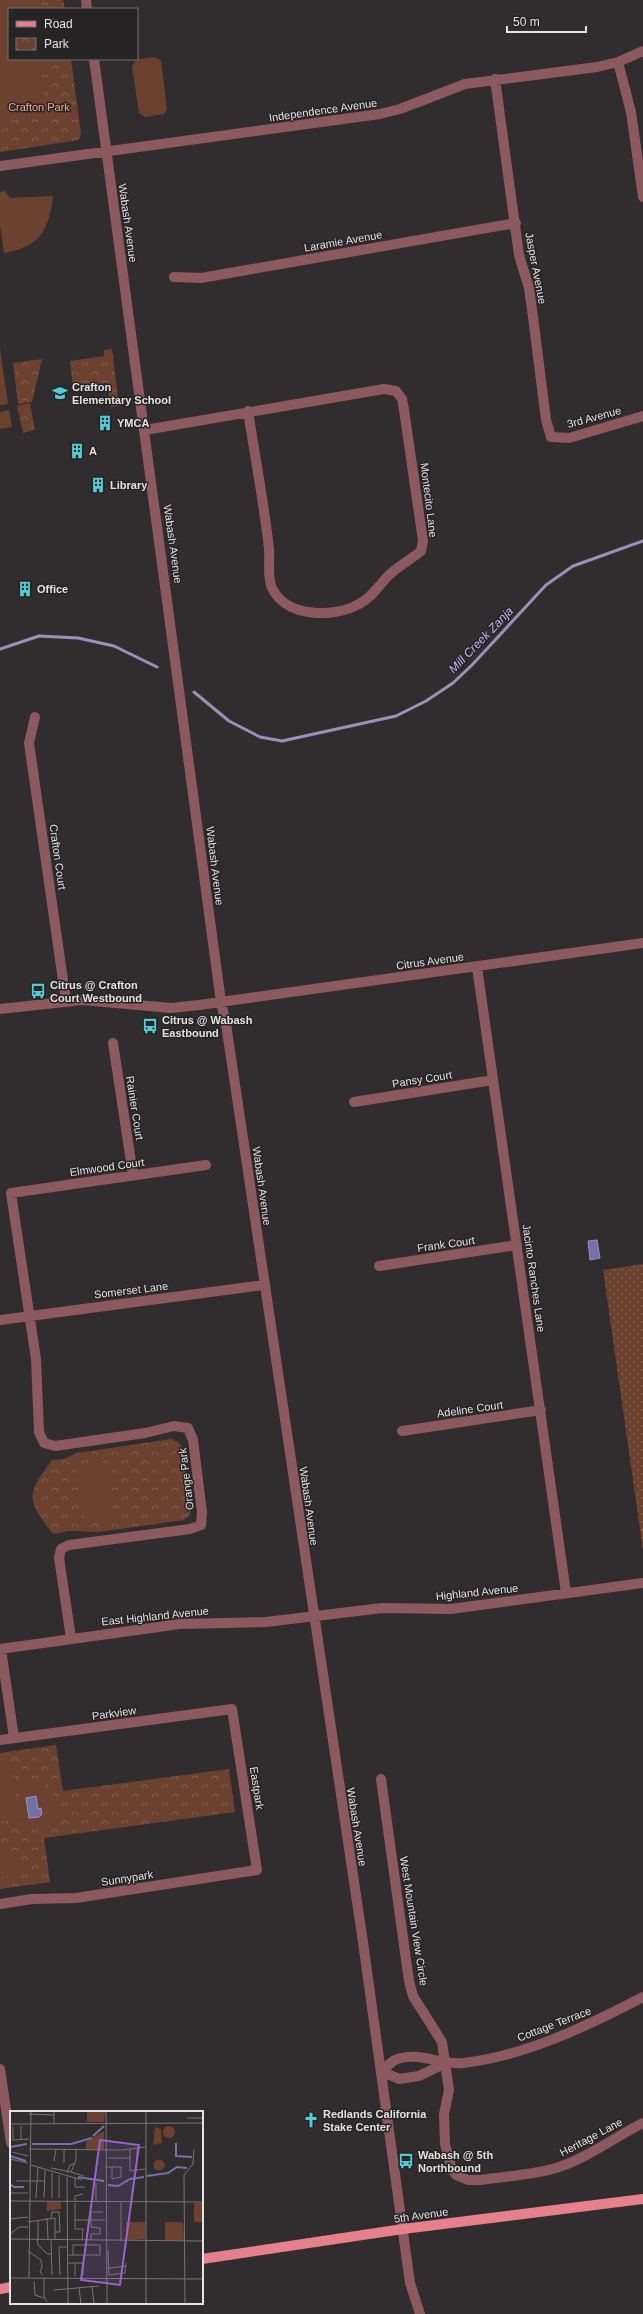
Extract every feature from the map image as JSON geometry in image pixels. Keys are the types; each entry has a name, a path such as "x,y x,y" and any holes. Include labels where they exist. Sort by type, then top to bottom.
{"main road":[{"name":"5th Avenue","path":"203,2259 403,2229 643,2198"},
{"path":"0,2289 10,2287"}],"street":[{"name":"Independence Avenue","path":"0,166 107,153 380,114 400,109 451,88 495,80 597,67 618,62 643,51"},
{"name":"Wabash Avenue","path":"94,60 221,1002 226,1024 381,2071 410,2283 420,2314"},
{"path":"618,62 631,112 643,197"},
{"name":"Jasper Avenue","path":"495,80 516,222 519,255 529,288 546,420 551,437"},
{"name":"Laramie Avenue","path":"174,277 201,278 516,222"},
{"name":"Montecito Lane","path":"144,430 248,411 384,389 396,391 402,399 404,410 423,542 421,551 398,567 373,595 358,605 330,614 296,608 283,601 272,588 270,579 269,550 248,411"},
{"name":"3rd Avenue","path":"551,437 569,438 643,416"},
{"name":"Crafton Court","path":"35,718 29,743 66,1001"},
{"name":"Citrus Avenue","path":"0,1009 66,1001 111,1001 171,1008 643,943"},
{"name":"Jacinto Ranches Lane","path":"476,967 541,1410 566,1593"},
{"name":"Rainier Court","path":"113,1043 133,1175"},
{"name":"Pansy Court","path":"354,1102 493,1080"},
{"name":"Elmwood Court","path":"30,1316 11,1193 206,1165"},
{"name":"Frank Court","path":"379,1266 517,1245"},
{"name":"Somerset Lane","path":"0,1320 264,1285"},
{"name":"Orange Park","path":"30,1316 36,1359 39,1432 44,1443 55,1446 145,1433 174,1426 188,1428 193,1440 202,1512 200,1525 190,1529 69,1545 62,1549 59,1558 71,1638"},
{"name":"Adeline Court","path":"402,1431 541,1410"},
{"name":"Highland Avenue","path":"313,1615 382,1608 451,1609 643,1583"},
{"name":"East Highland Avenue","path":"1,1649 71,1638 180,1624 266,1622 313,1615"},
{"path":"1,1649 14,1738"},
{"name":"Parkview","path":"0,1740 232,1709"},
{"name":"Eastpark","path":"232,1709 258,1870"},
{"name":"West Mountain View Circle","path":"381,1779 409,1981 413,1996 442,2042 446,2063 449,2090 444,2114 445,2144 452,2170 456,2175"},
{"name":"Sunnypark","path":"0,1904 32,1899 76,1898 258,1870"},
{"name":"Cottage Terrace","path":"446,2063 419,2076 399,2079 381,2071 395,2060 416,2057 446,2063 464,2063 490,2058 548,2042 595,2022 643,1997"},
{"path":"0,2069 10,2136"},
{"name":"Heritage Lane","path":"456,2175 468,2180 481,2180 558,2168 577,2160 643,2123"}],"green space":[{"name":"Crafton Park","path":"0,0 63,0 65,8 8,8 8,60 71,60 81,134 79,140 0,152"},
{"path":"0,0 31,0 33,8 8,8 8,60 39,60 47,116 0,122"},
{"path":"155,57 161,61 167,109 164,114 145,117 139,113 132,66 138,59"},
{"path":"5,191 10,198 53,196 49,219 45,228 34,242 16,250 4,253 0,225 0,192"},
{"path":"0,348 8,404 0,405"},
{"path":"112,349 119,406 111,407 107,383 73,387 70,361 104,356 104,350"},
{"path":"42,359 32,402 18,404 13,363"},
{"path":"30,403 35,430 23,433 17,406"},
{"path":"9,410 12,427 0,429 0,412"},
{"path":"643,1264 643,1550 603,1270"},
{"path":"171,1439 178,1442 182,1447 191,1508 190,1515 184,1520 99,1532 69,1531 53,1534 38,1513 34,1504 34,1490 37,1481 52,1460 64,1459 77,1453"},
{"path":"107,1462 114,1519 85,1522 77,1466"},
{"path":"56,1745 63,1791 229,1769 235,1812 44,1838 50,1882 0,1889 0,1753"},
{"path":"8,1762 12,1766 18,1814 14,1819 0,1822 0,1763"},
{"path":"39,1779 39,1784 44,1783 60,1805 61,1814 49,1824 23,1826 19,1785 23,1784 22,1782"},
{"path":"19,1850 22,1874 0,1877 0,1853"}],"shaded area":[{"path":"597,1240 600,1258 590,1260 588,1241"},
{"path":"36,1796 38,1809 41,1808 42,1814 39,1817 29,1818 26,1798"}],"waterway":[{"name":"Mill Creek Zanja","path":"194,692 229,721 260,737 282,741 396,716 426,701 453,683 472,665 546,585 573,566 643,541"},
{"name":"Mill Creek Zanja","path":"0,649 39,636 78,638 114,646 157,667"}],"place":[{"name":"Crafton Elementary School","path":"60,393"},
{"name":"YMCA","path":"105,423"},
{"name":"A","path":"77,451"},
{"name":"Library","path":"98,485"},
{"name":"Office","path":"25,589"},
{"name":"Citrus @ Crafton Court Westbound","path":"38,991"},
{"name":"Citrus @ Wabash Eastbound","path":"150,1026"},
{"name":"Redlands California Stake Center","path":"311,2120"},
{"name":"Wabash @ 5th Northbound","path":"406,2161"}]}
